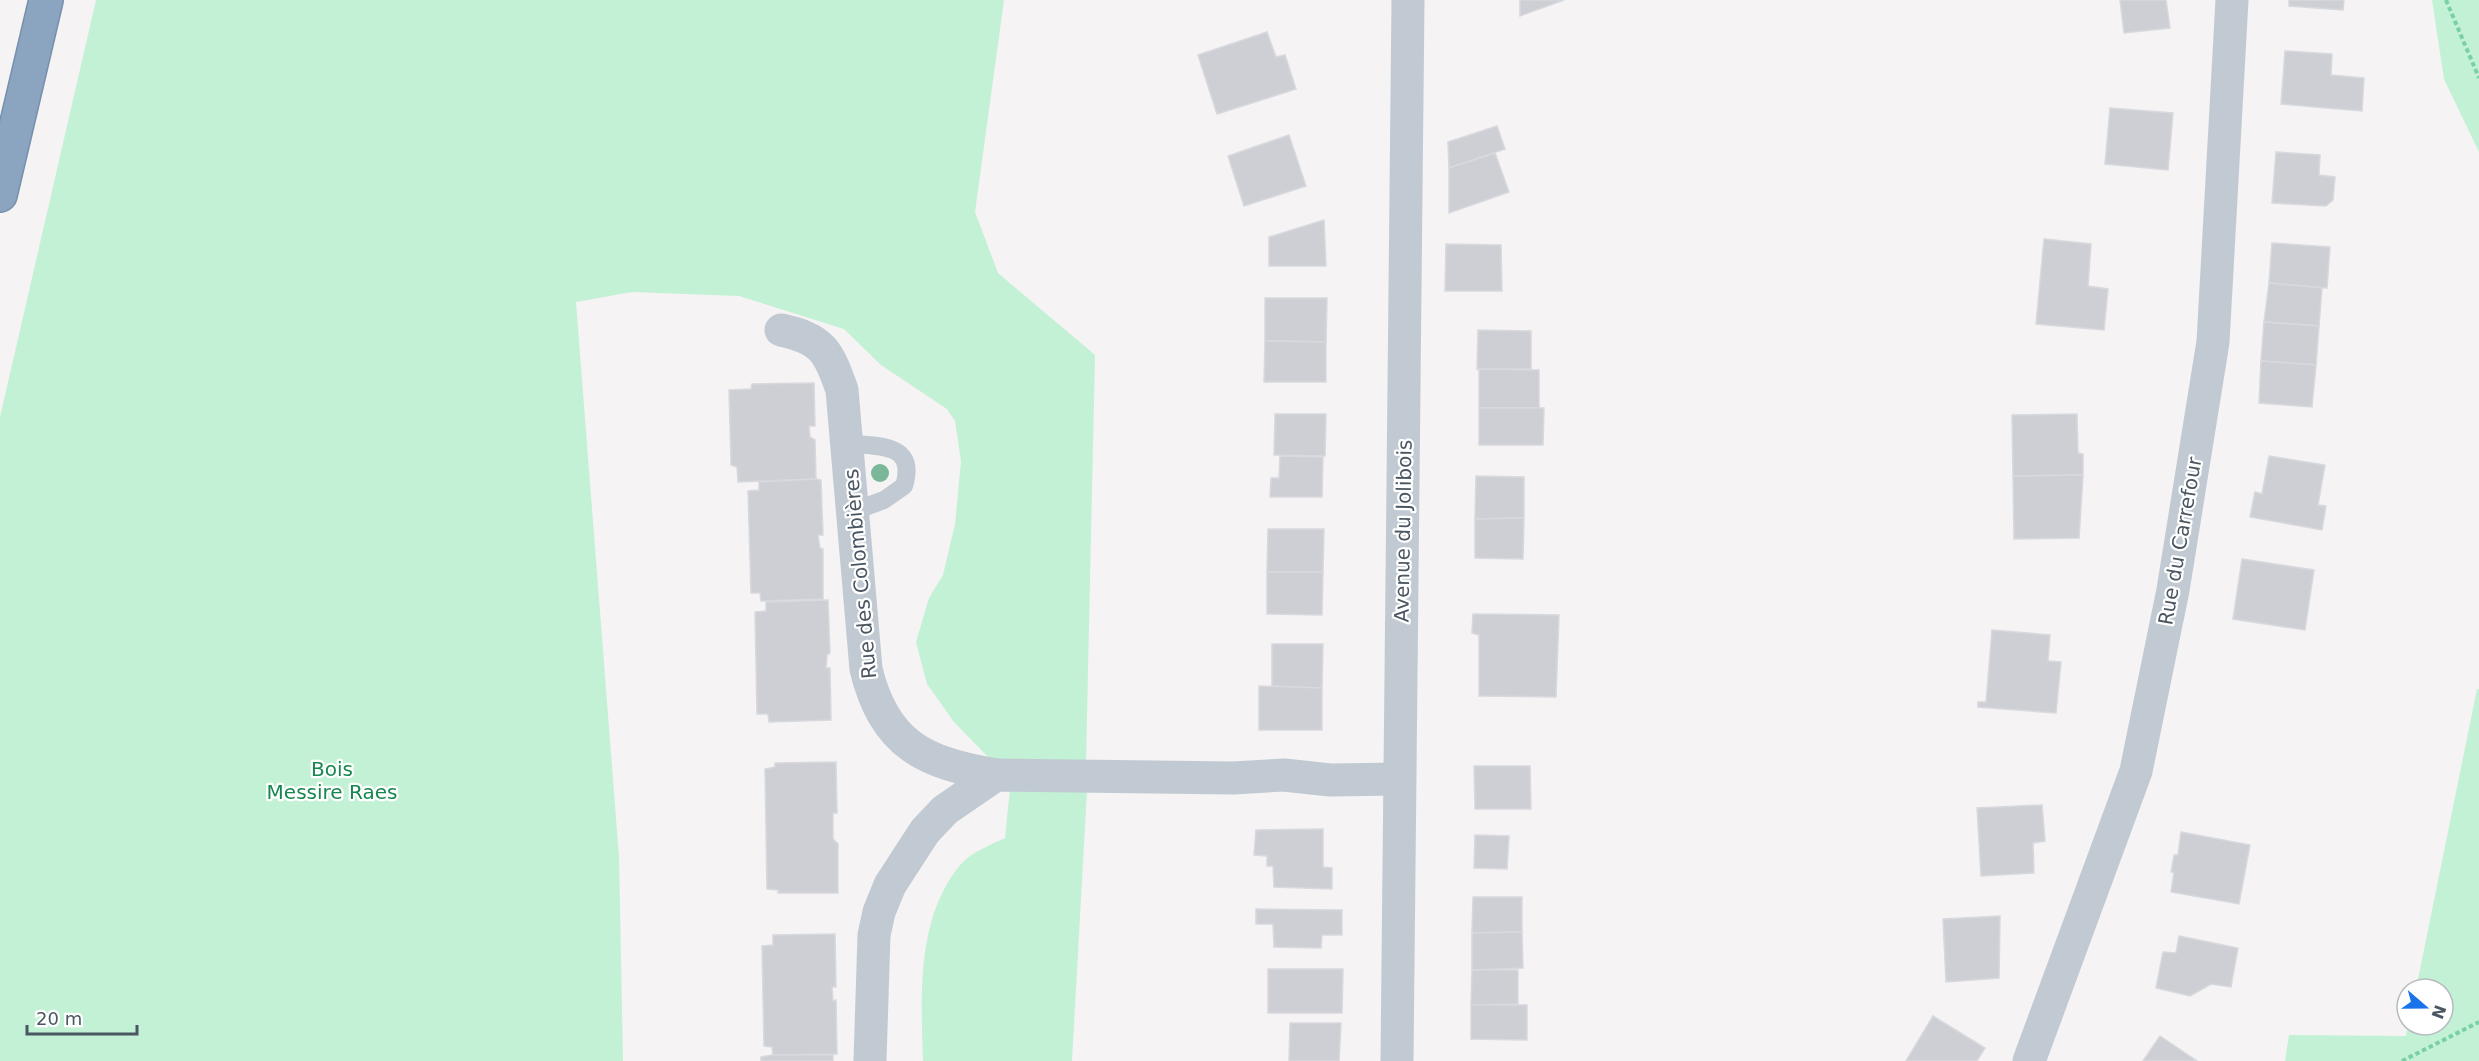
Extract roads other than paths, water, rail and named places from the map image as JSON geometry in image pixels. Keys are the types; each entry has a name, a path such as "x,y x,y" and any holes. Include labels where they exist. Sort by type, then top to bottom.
{"highway":[{"path":"0,195 46,0"}],"street":[{"name":"Avenue du Jolibois","path":"1398,1061 1408,0"},
{"name":"Rue du Carrefour","path":"2029,1061 2136,771 2173,590 2213,342 2232,0"},
{"name":"Rue des Colombières","path":"781,330 814,340 831,362 842,390 849,444 866,669 881,713 908,744 927,757 949,766 996,775 1233,778 1284,775 1330,780 1399,780"},
{"path":"870,1061 874,935 879,912 890,885 925,831 938,817 996,775"}],"lane":[{"path":"849,444 895,450 903,457 906,465 904,486 884,500 854,511"}],"park label":[{"name":"Bois Messire Raes","path":"332,780"}]}
